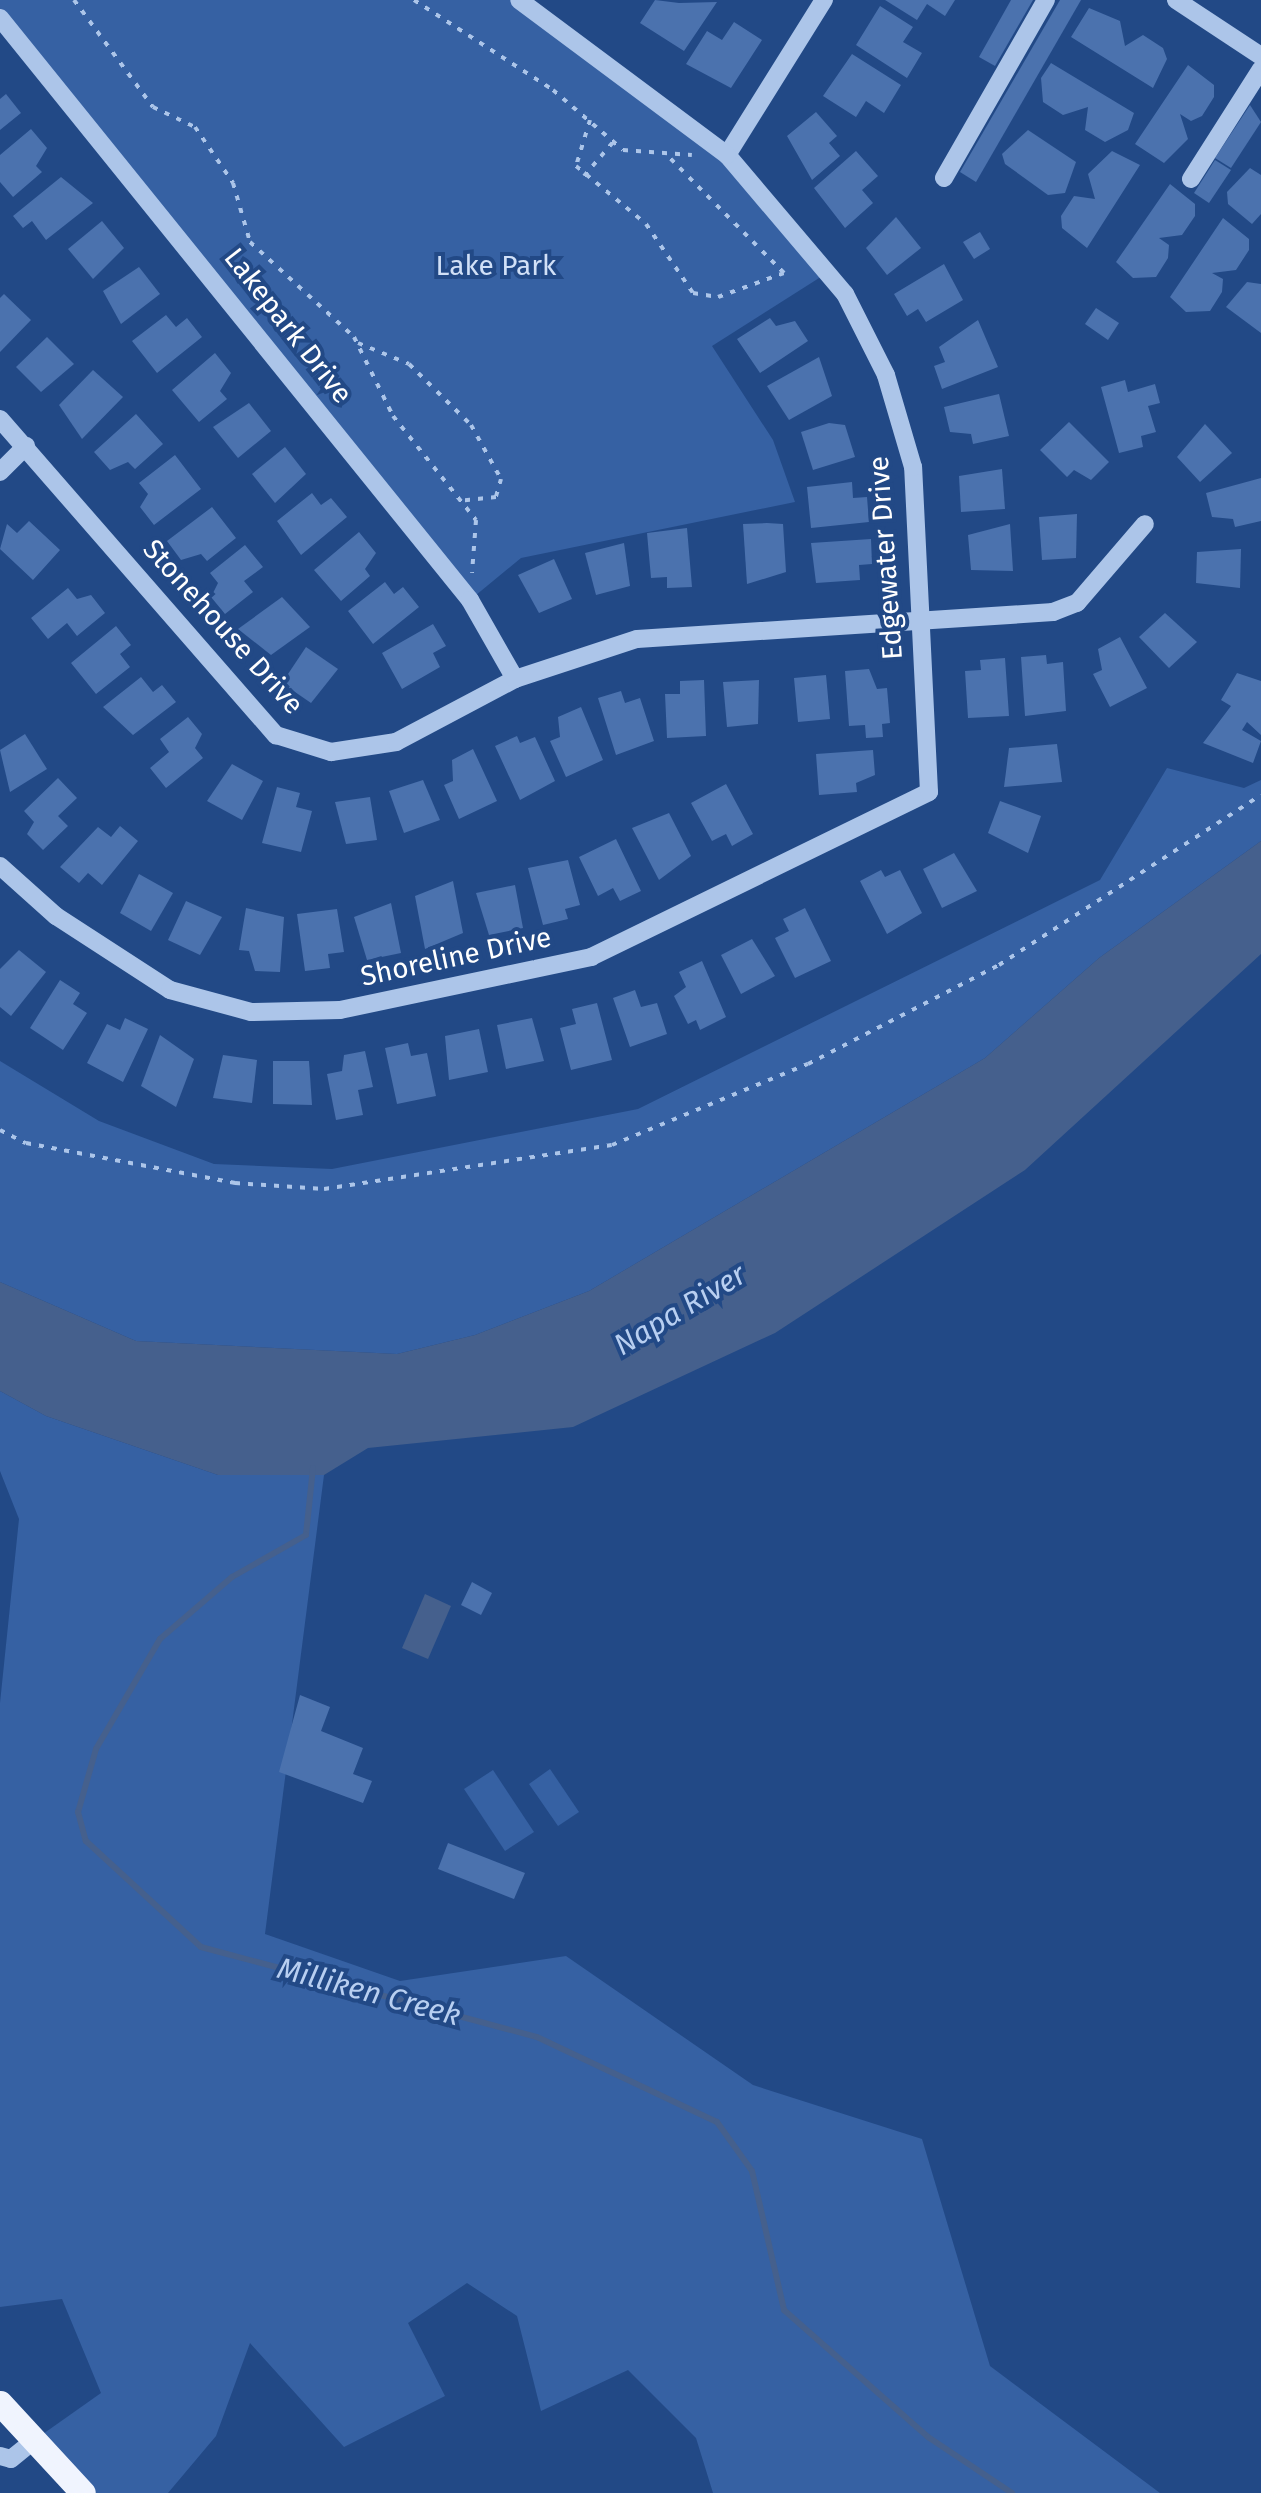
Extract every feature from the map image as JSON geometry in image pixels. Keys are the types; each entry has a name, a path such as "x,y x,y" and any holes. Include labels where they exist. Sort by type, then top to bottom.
{"main road":[{"path":"0,2402 83,2493"}],"street":[{"path":"726,155 824,0"},
{"path":"944,178 1046,0"},
{"path":"1176,0 1255,53 1261,32"},
{"name":"Edgewater Drive","path":"528,2 726,155 845,294 886,374 912,466 929,792"},
{"name":"Lakepark Drive","path":"0,18 470,600 515,679"},
{"path":"1191,179 1261,70"},
{"name":"Stonehouse Drive","path":"0,419 276,735 331,752 396,742 515,679 637,639 1053,612 1077,603 1145,524"},
{"path":"0,472 26,446"},
{"name":"Shoreline Drive","path":"0,866 56,916 170,990 250,1012 340,1010 591,957 929,792"},
{"path":"0,2456 11,2459 33,2441"}],"path":[{"path":"74,0 153,107 195,127 233,183 250,242 356,342 409,364 471,425 502,479 496,497 460,501"},
{"path":"414,0 590,120 623,150 726,155"},
{"path":"590,120 577,146 584,176 646,224 692,293 718,296 784,273 667,155"},
{"path":"584,176 614,141"},
{"path":"356,342 382,400 476,520 470,600"},
{"path":"0,1130 26,1143 234,1183 324,1189 612,1145 774,1080 999,965 1261,795"}],"green space":[{"name":"Lake Park","path":"0,0 519,0 727,155 827,273 712,346 773,440 795,502 521,558 470,600 0,22"},
{"path":"1167,768 1244,788 1261,780 1261,841 1099,958 985,1058 589,1291 475,1335 397,1354 136,1341 0,1282 0,1061 99,1121 214,1164 332,1169 638,1109 1100,880"},
{"path":"0,1391 46,1416 218,1475 324,1475 265,1934 400,1981 566,1956 753,2085 922,2139 990,2366 1160,2493 713,2493 696,2438 628,2370 541,2411 517,2316 467,2283 408,2323 445,2396 344,2447 250,2343 216,2436 168,2493 83,2493 33,2441 101,2393 62,2299 0,2307 0,1703 19,1519 0,1471"},
{"path":"550,1769 579,1812 558,1826 529,1784"},
{"path":"493,1770 534,1832 505,1851 464,1789"}],"water":[{"name":"Napa River","path":"1261,841 1261,954 1025,1170 775,1333 573,1427 368,1448 324,1475 218,1475 46,1416 0,1391 0,1282 136,1341 397,1354 475,1335 589,1291 985,1058 1099,958"},
{"path":"425,1594 451,1606 428,1659 402,1648"}],"building":[{"path":"655,0 717,2 684,51 640,23"},
{"path":"885,0 955,0 945,16 927,4 917,20"},
{"path":"1011,0 1033,0 995,66 979,57"},
{"path":"1060,0 1081,0 976,182 960,172"},
{"path":"880,6 913,27 903,42 922,53 907,78 856,45"},
{"path":"1089,8 1120,21 1125,46 1143,35 1163,48 1167,59 1153,88 1071,37"},
{"path":"734,22 762,40 731,88 686,64 707,31 722,40"},
{"path":"852,54 901,85 884,113 866,101 856,117 823,96"},
{"path":"1051,63 1134,113 1128,130 1105,142 1085,130 1088,107 1063,115 1043,102 1041,78"},
{"path":"1188,65 1214,85 1214,97 1202,116 1191,121 1180,114 1188,139 1164,163 1135,144"},
{"path":"6,94 21,113 0,130 0,99"},
{"path":"1250,105 1261,122 1231,168 1215,158"},
{"path":"816,112 837,136 829,143 840,156 812,180 787,136"},
{"path":"31,129 47,148 36,166 42,172 13,197 0,182 0,155"},
{"path":"1028,130 1076,162 1065,193 1048,195 1005,164 1002,154"},
{"path":"856,151 878,176 862,190 873,203 845,228 814,188"},
{"path":"1112,151 1140,165 1087,248 1062,228 1061,216 1074,196 1095,199 1088,174"},
{"path":"1215,160 1231,170 1209,203 1194,193"},
{"path":"1250,168 1261,175 1261,214 1252,224 1228,204 1227,192"},
{"path":"61,177 93,203 46,240 32,221 23,228 13,216"},
{"path":"1170,184 1195,204 1195,216 1182,235 1159,238 1169,245 1168,258 1156,277 1133,278 1116,262"},
{"path":"896,217 921,248 887,275 866,248"},
{"path":"1223,218 1249,239 1249,250 1236,270 1212,273 1223,279 1222,292 1210,311 1186,312 1170,297"},
{"path":"102,221 124,248 93,279 68,249"},
{"path":"980,232 990,249 974,259 963,242"},
{"path":"944,264 963,300 926,322 918,309 907,316 894,294"},
{"path":"139,267 160,294 121,324 103,291"},
{"path":"1247,282 1261,284 1261,333 1226,307"},
{"path":"4,294 31,320 0,352 0,298"},
{"path":"1096,308 1119,323 1108,340 1085,324"},
{"path":"166,315 176,327 187,318 202,337 157,373 132,341"},
{"path":"770,318 776,326 795,321 808,341 760,373 737,339"},
{"path":"978,320 998,367 942,389 934,366 945,362 939,347"},
{"path":"47,337 74,364 41,392 16,367"},
{"path":"215,353 231,373 220,391 227,399 199,422 172,390"},
{"path":"819,357 832,396 789,420 767,386"},
{"path":"93,370 123,397 82,439 59,405"},
{"path":"1125,380 1128,392 1155,384 1160,403 1148,406 1156,432 1141,436 1143,447 1119,453 1101,387"},
{"path":"999,394 1009,436 973,444 971,434 950,432 944,407"},
{"path":"249,403 271,431 238,458 213,427"},
{"path":"136,414 163,444 135,469 128,462 110,470 94,452"},
{"path":"1069,422 1109,462 1091,480 1074,470 1067,477 1040,450"},
{"path":"829,423 845,425 855,457 813,470 801,432"},
{"path":"1205,424 1232,453 1200,482 1177,457"},
{"path":"285,447 306,474 275,503 252,474"},
{"path":"175,455 201,489 154,525 140,507 148,494 139,483"},
{"path":"1002,469 1005,509 961,512 959,476"},
{"path":"1261,478 1261,521 1235,527 1233,519 1212,517 1206,493"},
{"path":"852,482 853,498 867,497 869,522 811,528 807,487"},
{"path":"312,493 321,505 331,498 347,517 301,555 277,521"},
{"path":"212,507 236,538 207,561 201,554 181,560 167,541"},
{"path":"1077,514 1076,558 1042,560 1039,517"},
{"path":"29,521 60,550 33,580 0,549 7,524 17,533"},
{"path":"743,524 783,524 786,572 747,584"},
{"path":"1010,524 1013,571 971,570 968,535"},
{"path":"687,528 692,587 667,588 667,577 651,578 647,533"},
{"path":"359,532 376,553 365,569 370,576 341,601 314,570"},
{"path":"871,539 872,564 859,565 860,580 816,583 811,543"},
{"path":"624,543 630,586 596,595 585,553"},
{"path":"245,545 263,567 244,581 253,592 225,614 211,597 218,583 210,573"},
{"path":"1241,549 1240,588 1196,583 1197,552"},
{"path":"554,559 572,599 539,613 518,575"},
{"path":"385,582 394,594 403,587 419,607 373,644 348,611"},
{"path":"68,588 77,599 91,595 105,613 77,636 67,623 48,639 31,618"},
{"path":"282,597 310,627 271,655 238,629"},
{"path":"1165,613 1197,642 1169,668 1139,637"},
{"path":"433,624 446,646 433,653 440,667 402,689 382,653"},
{"path":"116,626 131,645 120,654 130,667 96,694 71,663"},
{"path":"1120,637 1147,688 1110,707 1093,674 1102,670 1098,649"},
{"path":"306,647 338,669 311,703 282,683"},
{"path":"1046,655 1047,664 1063,662 1066,711 1025,716 1021,657"},
{"path":"1005,658 1009,716 968,718 965,671 981,670 980,660"},
{"path":"869,669 877,689 887,688 890,723 882,724 883,737 866,738 865,725 849,726 845,671"},
{"path":"1237,673 1261,681 1261,735 1247,722 1242,730 1261,741 1253,763 1203,743 1231,706 1221,700"},
{"path":"826,675 830,719 798,722 794,678"},
{"path":"141,677 153,692 162,685 176,702 133,735 103,707"},
{"path":"704,680 706,736 667,738 665,694 680,694 680,681"},
{"path":"759,680 758,724 727,727 723,682"},
{"path":"621,691 625,703 640,698 654,741 616,755 598,698"},
{"path":"581,707 603,760 566,777 550,741 560,737 558,717"},
{"path":"188,717 202,734 195,748 203,758 166,788 150,768 169,752 160,739"},
{"path":"25,734 47,769 10,792 0,750"},
{"path":"517,736 520,743 535,737 555,781 520,800 495,746"},
{"path":"1057,744 1062,782 1004,787 1009,748"},
{"path":"473,749 497,801 459,819 444,785 453,781 452,760"},
{"path":"873,750 875,775 856,783 857,792 819,795 816,754"},
{"path":"232,764 263,781 242,820 207,801"},
{"path":"58,778 77,798 58,816 68,826 43,850 27,834 34,822 24,811"},
{"path":"423,780 440,820 404,833 389,791"},
{"path":"726,784 753,834 732,846 726,834 712,841 691,803"},
{"path":"277,787 300,793 296,807 312,811 301,852 262,843"},
{"path":"370,797 377,840 346,844 335,802"},
{"path":"1000,801 1041,816 1028,853 988,833"},
{"path":"669,813 691,856 659,880 632,828"},
{"path":"120,826 138,841 102,885 88,873 79,883 60,867 98,827 111,837"},
{"path":"616,839 641,891 620,901 613,888 598,896 579,857"},
{"path":"954,853 977,891 942,908 923,869"},
{"path":"568,860 580,905 565,909 568,919 543,925 528,868"},
{"path":"881,870 885,877 900,870 922,913 887,934 860,881"},
{"path":"139,874 173,893 151,931 120,913"},
{"path":"453,881 463,933 425,949 415,896"},
{"path":"515,885 523,928 489,935 476,893"},
{"path":"186,901 222,917 200,955 168,940"},
{"path":"391,903 401,953 367,960 354,917"},
{"path":"246,908 284,917 280,972 255,971 249,951 239,950"},
{"path":"805,908 831,961 795,978 775,938 789,931 783,919"},
{"path":"337,909 344,952 328,954 330,968 305,971 297,914"},
{"path":"752,939 775,976 741,994 721,955"},
{"path":"19,950 46,972 11,1016 0,1007 0,969"},
{"path":"702,961 726,1017 700,1030 696,1020 688,1024 674,996 686,987 679,972"},
{"path":"60,980 80,993 73,1004 87,1013 63,1050 30,1028"},
{"path":"635,990 641,1007 657,1003 667,1034 630,1047 613,998"},
{"path":"597,1003 612,1060 571,1070 560,1028 576,1024 572,1009"},
{"path":"125,1018 148,1029 123,1082 87,1063 107,1024 120,1030"},
{"path":"532,1018 544,1061 506,1069 497,1025"},
{"path":"479,1029 488,1072 449,1080 445,1036"},
{"path":"160,1035 194,1059 176,1107 141,1086"},
{"path":"408,1043 411,1056 427,1053 436,1096 397,1104 385,1048"},
{"path":"365,1051 373,1087 358,1090 363,1115 336,1120 327,1074 342,1071 344,1055"},
{"path":"223,1055 257,1060 252,1103 213,1098"},
{"path":"273,1061 309,1061 312,1105 273,1104"},
{"path":"472,1582 492,1593 481,1615 461,1605"},
{"path":"300,1695 330,1707 321,1731 363,1748 353,1774 372,1781 363,1803 279,1772"},
{"path":"448,1843 525,1873 514,1899 438,1869"}],"waterway":[{"name":"Milliken Creek","path":"313,1468 306,1535 232,1577 160,1639 96,1749 78,1812 86,1841 201,1947 537,2037 717,2122 752,2171 784,2310 928,2437 1012,2493"}]}
